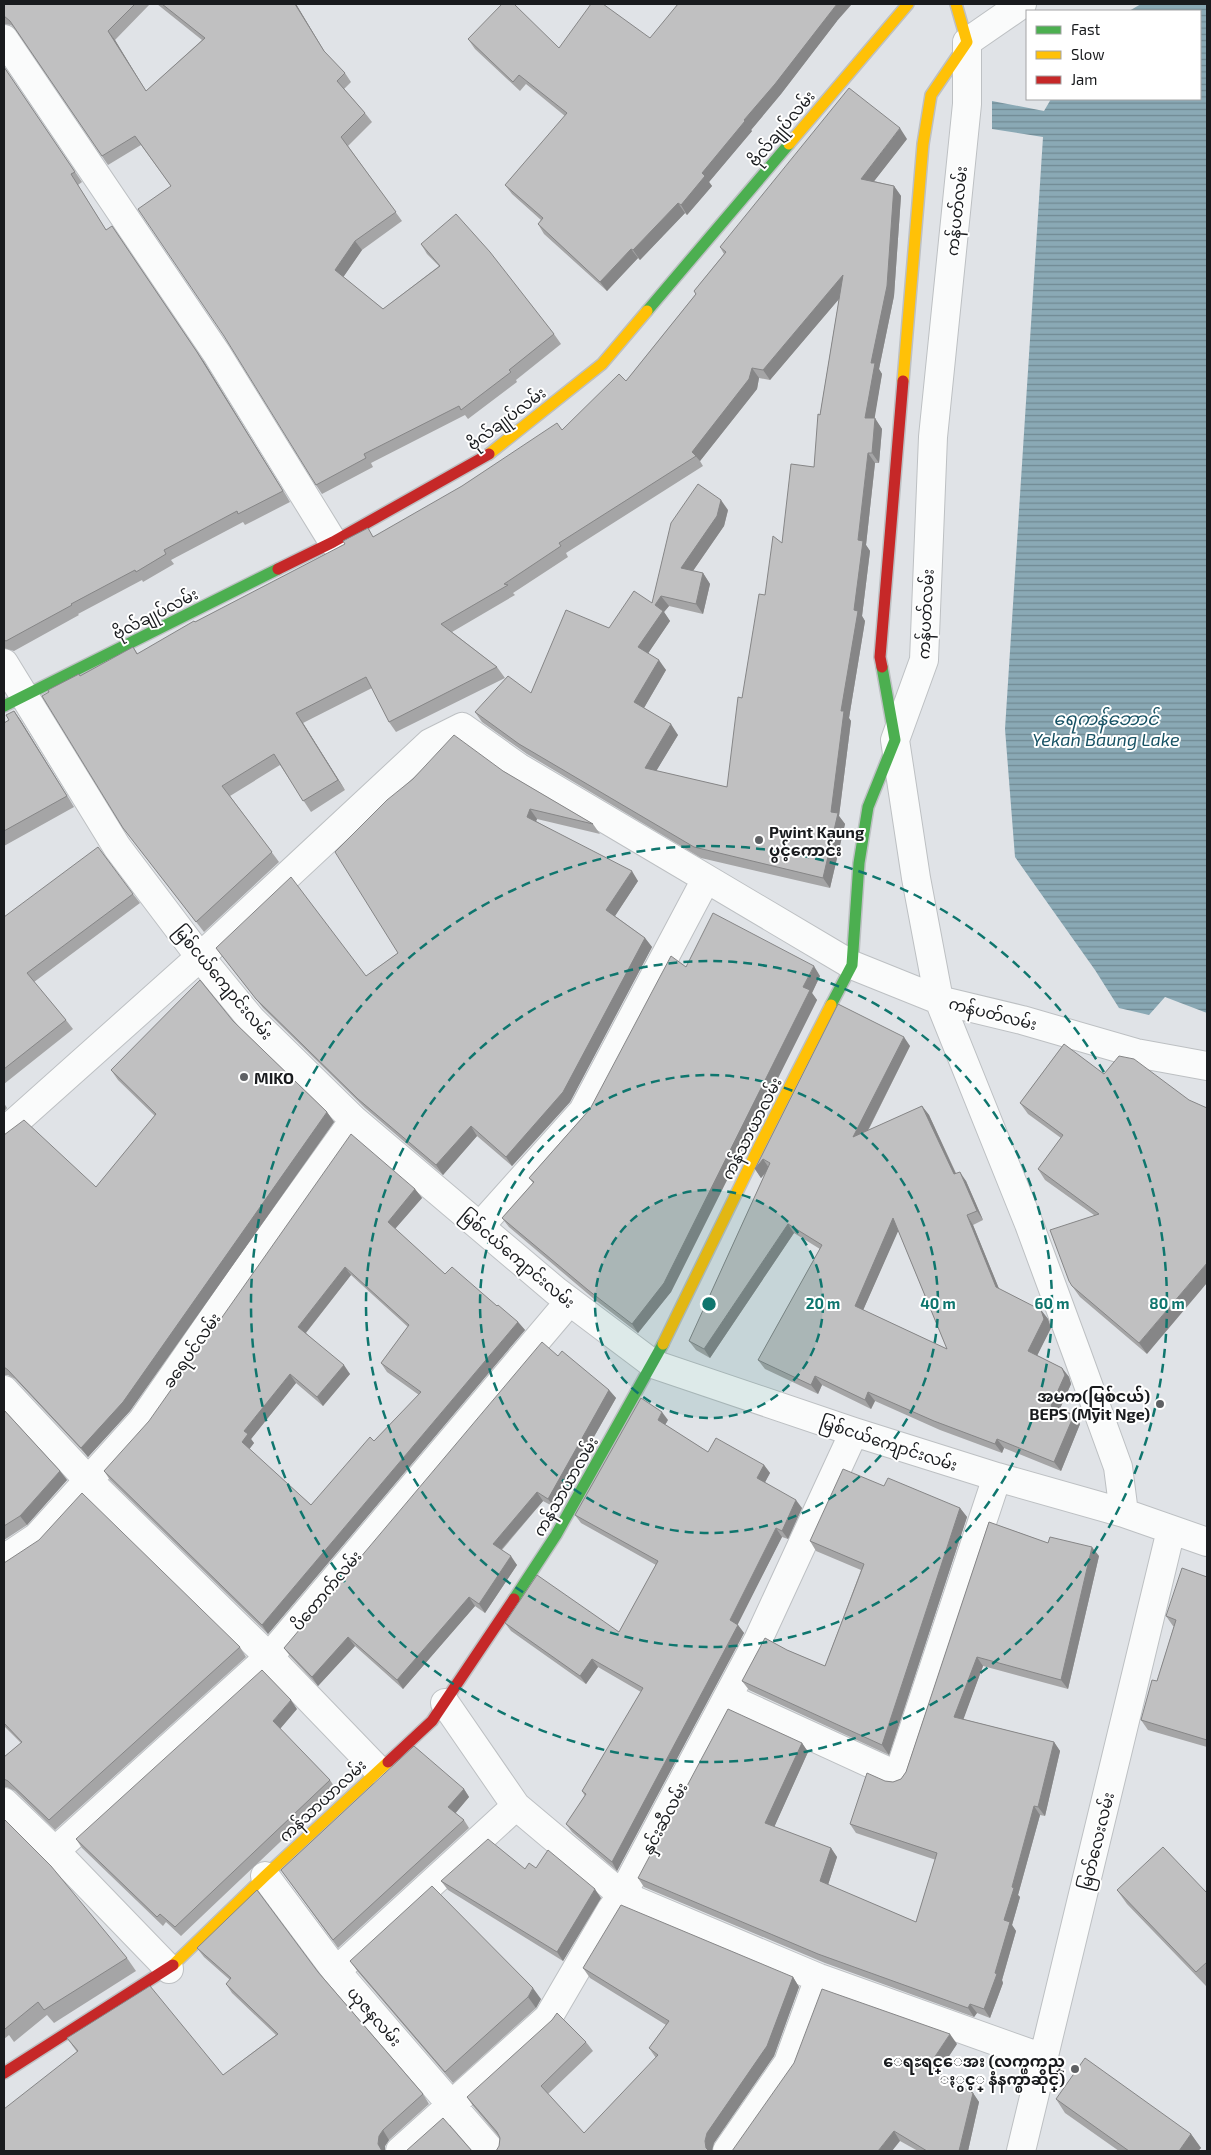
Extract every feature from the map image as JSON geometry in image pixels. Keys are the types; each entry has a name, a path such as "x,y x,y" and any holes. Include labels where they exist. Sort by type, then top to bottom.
{"street":[{"name":"ဗိုလ်ချုပ်လမ်း","path":"14,702 333,542 485,457 602,364 908,4"},
{"path":"956,4 967,42"},
{"path":"895,740 880,657 923,144 931,95 967,42 1022,4"},
{"path":"4,39 217,354 333,542"},
{"name":"ကန်ပတ်လမ်း","path":"967,42 967,104 933,436 924,660 895,740 916,878 939,1000 1022,1020 1136,1053 1207,1066"},
{"name":"မြစ်ငယ်ကျောင်းလမ်း","path":"4,663 14,702 117,847 200,957 251,1019 354,1120 570,1302 653,1364 854,1432 998,1477 1124,1513 1207,1542"},
{"path":"4,1132 200,957 430,743 462,727 518,767 852,965 939,1000 1029,1224 1118,1467 1124,1513"},
{"name":"ကန်သာယာလမ်း","path":"4,2072 169,1969 265,1876 432,1722 556,1536 653,1364 760,1144 852,965 859,863 868,807 895,740"},
{"path":"480,1226 583,1112 706,879"},
{"name":"ခရေပင်လမ်း","path":"4,1559 37,1536 90,1481 142,1420 354,1120"},
{"name":"ပိတောက်လမ်း","path":"55,1851 269,1657 570,1302"},
{"path":"4,1390 90,1481 269,1657 378,1770"},
{"name":"နှင်းဆီလမ်း","path":"400,2151 548,2018 611,1910 622,1895 728,1698 758,1640 854,1432"},
{"path":"728,1698 898,1776 998,1477"},
{"name":"မြတ်လေးလမ်း","path":"1021,2151 1171,1530"},
{"path":"445,1702 516,1806 622,1895 818,1978 1043,2058"},
{"path":"4,1802 55,1851 169,1969"},
{"path":"336,1971 516,1806"},
{"name":"ယုဇနလမ်း","path":"265,1876 336,1971 491,2151"},
{"path":"726,2151 788,2063 818,1978"}],"water":[{"name":"ရေကန်ဘောင် Yekan Baung Lake","path":"1141,4 1207,4 1207,1013 1165,997 1149,1015 1119,1008 1095,970 1015,857 1005,729 1043,137 992,129 992,101 1044,111 1050,100 1201,100 1201,10 1131,10"}],"building":[{"path":"4,4 135,4 108,31 146,91 205,38 162,4 295,4 324,51 345,73 337,81 365,113 341,137 396,212 355,241 335,270 383,309 440,266 421,244 456,214 490,252 554,334 509,370 511,372 461,410 459,406 364,454 366,458 316,485 224,336 138,209 171,186 135,136 102,156 10,21 4,16"},
{"path":"502,4 514,4 559,48 591,4 603,4 650,38 678,4 837,4 702,173 705,176 681,205 678,203 600,282 538,224 543,218 505,185 567,113 519,75 513,82 468,39"},
{"path":"4,67 75,172 71,174 106,230 112,226 197,352 283,491 238,514 237,511 164,550 166,554 136,572 135,570 6,641 4,640"},
{"path":"849,88 900,128 861,179 894,186 887,286 871,363 875,363 865,418 875,418 872,453 868,453 858,540 863,541 854,610 858,611 841,711 844,711 831,812 838,813 823,878 694,847 519,744 475,712 508,676 531,693 566,610 609,628 634,591 652,603 671,523 698,484 721,500 717,516 681,568 703,573 696,604 661,596 655,605 663,611 638,647 659,660 634,702 671,724 645,768 727,787 738,697 742,698 759,594 765,595 773,536 782,543 791,464 814,467 818,414 820,415 843,275 763,370 752,368 749,379 692,452 696,456 559,543 561,546 504,584 508,585 441,624 497,667 389,722 366,677 296,713 338,780 303,801 274,754 222,786 272,852 196,922 123,828 42,696 49,692 48,690 79,674 80,676 133,647 137,654 194,621 345,544 343,541 368,528 373,537 462,486 557,423 562,430 619,374 626,381 696,294 694,291 726,252 720,247"},
{"path":"14,711 67,796 4,831 4,723 9,720 6,715"},
{"path":"454,735 503,771 593,824 530,809 527,817 632,871 606,910 645,938 563,1092 506,1157 471,1126 436,1165 358,1099 256,999 216,948 291,877 366,976 398,953 335,852 387,800 413,779"},
{"path":"98,847 133,894 27,973 66,1020 4,1069 4,917"},
{"path":"713,913 814,966 803,987 810,990 664,1283 632,1324 502,1218 534,1182 529,1178 590,1109 671,956 686,967"},
{"path":"200,980 233,1021 327,1112 123,1402 81,1448 4,1367 4,1135 24,1120 96,1187 156,1114 111,1070"},
{"path":"838,1004 904,1037 853,1137 922,1106 954,1174 960,1172 977,1211 967,1215 996,1287 1041,1310 1044,1319 1028,1351 1062,1368 1065,1375 1051,1406 1074,1415 1054,1462 997,1439 995,1444 934,1421 868,1392 865,1400 815,1376 811,1385 758,1360 822,1245 788,1224 704,1349 689,1341 770,1163 763,1159 755,1169","holes":["893,1218 947,1349 855,1306"]},
{"path":"1064,1044 1104,1074 1119,1056 1134,1059 1189,1100 1207,1108 1207,1263 1139,1343 1072,1286 1050,1230 1099,1214 1038,1169 1063,1135 1020,1103"},
{"path":"351,1134 415,1189 388,1222 445,1274 452,1267 518,1322 262,1625 104,1471 149,1421","holes":["345,1267 409,1325 381,1363 421,1392 374,1441 370,1437 311,1505 242,1442 248,1434 244,1431 290,1374 317,1397 344,1365 298,1327"]},
{"path":"542,1342 558,1356 562,1351 609,1390 548,1499 537,1492 493,1544 511,1556 479,1604 469,1597 397,1680 348,1637 312,1677 284,1648"},
{"path":"641,1398 662,1412 658,1420 708,1452 716,1438 764,1465 757,1478 796,1500 782,1531 776,1528 730,1620 738,1625 612,1862 566,1824 586,1794 582,1791 643,1688 592,1659 580,1676 505,1623 537,1575 619,1632 658,1561 575,1515"},
{"path":"4,1410 60,1471 20,1516 4,1526"},
{"path":"843,1469 884,1486 888,1478 960,1508 882,1745 742,1681 765,1638 787,1650 825,1666 864,1564 810,1541"},
{"path":"82,1493 240,1647 49,1820 4,1779 4,1757 22,1742 4,1723 4,1563 39,1540"},
{"path":"989,1522 1048,1543 1050,1537 1092,1547 1061,1680 977,1657 954,1717 1054,1742 1038,1807 1034,1806 1012,1887 1014,1888 1004,1920 1010,1922 995,1973 997,1974 984,2009 970,2004 968,2008 818,1954 638,1878 728,1709 802,1743 765,1823 831,1848 820,1881 916,1922 937,1853 850,1824 867,1773 885,1781 893,1782 901,1779 906,1772"},
{"path":"1182,1568 1207,1577 1207,1740 1141,1720 1152,1680 1157,1681 1176,1620 1166,1616"},
{"path":"262,1670 291,1700 273,1721 330,1780 175,1927 160,1914 157,1917 76,1839"},
{"path":"414,1746 464,1789 448,1807 464,1820 333,1940 281,1870"},
{"path":"4,1819 51,1866 127,1958 44,2010 38,2002 5,2029 4,2027"},
{"path":"488,1839 525,1869 529,1863 536,1868 548,1850 595,1889 557,1952 441,1881"},
{"path":"1163,1847 1207,1893 1207,1962 1196,1972 1117,1890"},
{"path":"432,1886 533,1988 528,1997 445,2072 350,1961"},
{"path":"257,1890 318,1972 423,2094 383,2130 379,2136 378,2144 382,2151 4,2151 4,2109 78,2051 67,2038 150,1986 223,2075 278,2034 226,1984 231,1978 197,1948"},
{"path":"621,1905 793,1977 767,2046 707,2133 705,2141 706,2148 709,2151 496,2151 500,2138 497,2132 467,2097 552,2020 557,2013 586,2042 541,2086 584,2133 658,2055 649,2048 669,2021 583,1968"},
{"path":"822,1989 950,2034 928,2067 973,2093 959,2151 927,2151 894,2131 878,2151 732,2151 794,2063"},
{"path":"1085,2058 1191,2134 1179,2151 1129,2151 1056,2099"},
{"path":"443,2118 472,2151 406,2151"}],"traffic: fast":[{"path":"647,311 789,144"},
{"path":"4,706 278,569"},
{"path":"831,1005 852,965 859,863 868,807 895,740 882,667"},
{"path":"514,1599 556,1535 663,1344"}],"traffic: slow":[{"path":"789,144 908,4"},
{"path":"903,381 923,144 931,95 967,42 956,4"},
{"path":"489,454 602,364 647,311"},
{"path":"663,1344 831,1005"},
{"path":"173,1965 265,1876 388,1762"}],"traffic: jam":[{"path":"882,667 880,657 903,381"},
{"path":"278,569 333,542 489,454"},
{"path":"388,1762 432,1721 514,1599"},
{"path":"4,2073 173,1965"}],"place":[{"name":"Pwint Kaung ပွင့်ကောင်း","path":"759,840"},
{"name":"MIKO","path":"244,1077"},
{"name":"အမက(မြစ်ငယ်) BEPS (Myit Nge)","path":"1160,1404"},
{"name":"ေရႊရင္ေအး (လက္ဖက္ရည္ ႏွင့္ နံနက္စာဆိုင္)","path":"1075,2069"}]}
